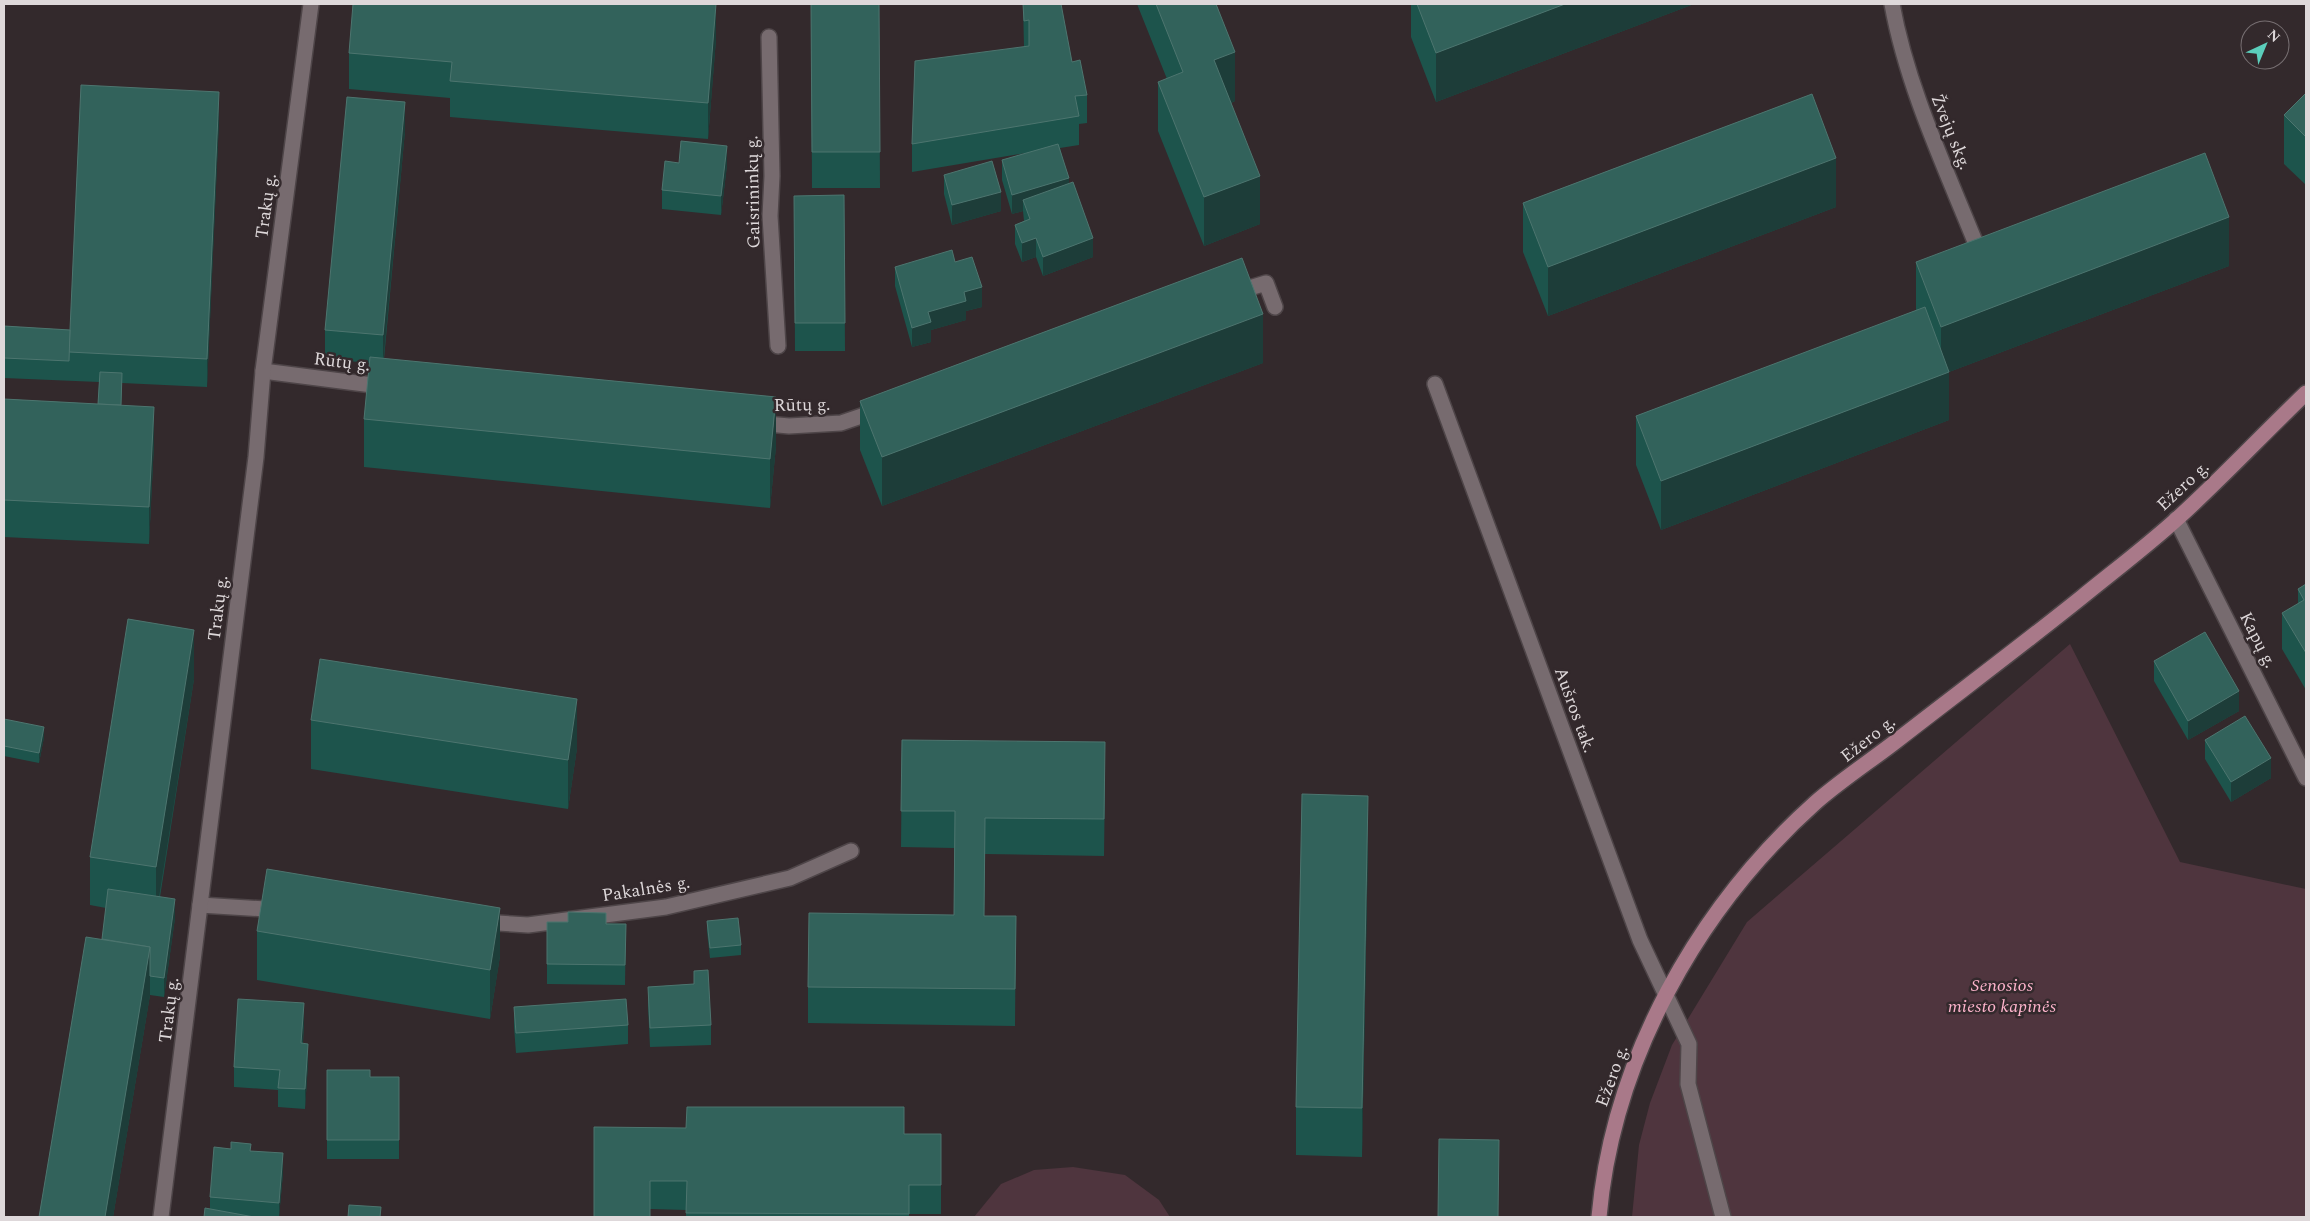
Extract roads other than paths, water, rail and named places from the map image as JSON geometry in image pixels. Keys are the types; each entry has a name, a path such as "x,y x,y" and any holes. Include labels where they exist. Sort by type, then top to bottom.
{"main road":[{"name":"Ežero g.","path":"1599,1217 1601,1194 1612,1135 1636,1058 1666,996 1695,946 1726,901 1758,861 1815,804 2082,597 2176,519 2306,393"}],"street":[{"name":"Trakų g.","path":"161,1217 256,449 263,371 312,4"},
{"name":"Žvejų skg.","path":"1892,4 1899,43 1915,91 1986,270"},
{"name":"Gaisrininkų g.","path":"769,37 772,176 770,216 778,346"},
{"path":"1222,296 1266,283 1275,308"},
{"name":"Rūtų g.","path":"263,371 401,388"},
{"name":"Aušros tak.","path":"1435,384 1640,940 1689,1044 1688,1084 1723,1217"},
{"name":"Rūtų g.","path":"740,422 788,426 841,423 897,404"},
{"name":"Kapų g.","path":"2176,519 2306,778"},
{"name":"Pakalnės g.","path":"468,922 528,925 666,907 790,878 852,852"},
{"path":"200,905 299,911"}],"park label":[{"name":"Senosios miesto kapinės","path":"2002,995"}]}
